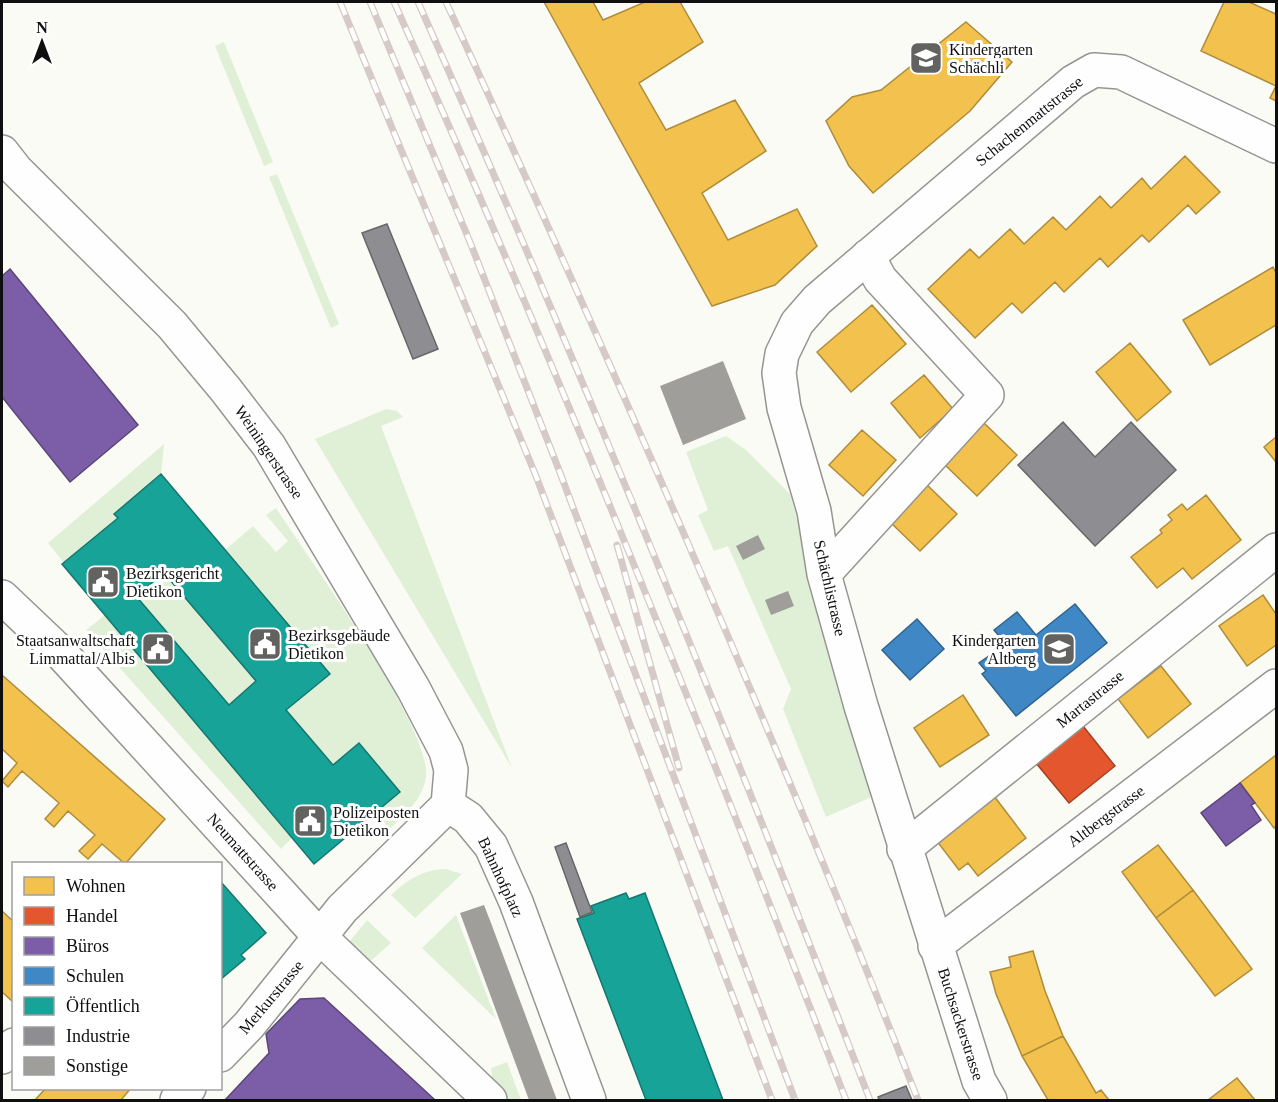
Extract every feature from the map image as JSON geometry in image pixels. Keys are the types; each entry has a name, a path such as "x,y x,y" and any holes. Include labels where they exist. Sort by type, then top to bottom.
{"street":[{"name":"Schachenmattstrasse","path":"868,256 1073,82 1094,70 1121,72 1276,146"},
{"name":"Weiningerstrasse","path":"6,168 172,325 269,446 413,688 446,751 452,770 448,805"},
{"name":"Schächlistrasse","path":"868,256 817,300 797,323 782,354 779,373 784,408 814,511 824,574 904,849 935,946"},
{"path":"824,574 987,395 880,279 868,256"},
{"name":"Martastrasse","path":"904,849 1276,550"},
{"name":"Neumattstrasse","path":"2,597 61,652 321,938 490,1101"},
{"name":"Altbergstrasse","path":"935,946 1276,686"},
{"path":"321,938 361,889 448,805"},
{"name":"Bahnhofplatz","path":"448,805 468,818 491,846 516,902 589,1101"},
{"name":"Merkurstrasse","path":"222,1053 249,1025 321,938"},
{"name":"Buchsackerstrasse","path":"935,946 979,1081 990,1101"},
{"path":"177,1101 188,1090"}],"green space":[{"path":"224,42 273,162 264,166 215,46"},
{"path":"277,174 339,324 331,328 269,177"},
{"path":"386,409 397,411 403,417 381,426 512,768 315,439"},
{"path":"726,436 746,450 790,494 876,795 826,817 783,709 791,689 728,546 714,551 698,515 708,510 686,452"},
{"path":"164,444 161,474 115,513 118,518 64,563 48,543"},
{"path":"276,508 365,642 409,721 423,753 426,777 421,792 412,806 390,829 286,710 330,674 225,550 253,526 276,552 288,541 266,515"},
{"path":"164,573 256,681 229,705 136,596"},
{"path":"105,615 292,838 281,849 86,630"},
{"path":"446,869 462,874 415,918 391,895 416,876"},
{"path":"456,915 496,1019 422,948"},
{"path":"367,920 391,943 365,966 350,948 349,942"},
{"path":"507,1062 521,1100 504,1100 494,1091 491,1068"}],"building: Wohnen":[{"path":"544,2 593,2 603,20 645,2 680,2 703,42 639,83 666,130 735,100 766,151 702,193 728,240 797,209 817,246 775,285 712,306"},
{"path":"1224,2 1249,2 1276,14 1276,86 1201,51"},
{"path":"966,22 1012,62 970,111 873,193 849,166 826,121 852,97 881,90"},
{"path":"1276,86 1276,101 1270,98"},
{"path":"1185,156 1220,192 1196,214 1188,205 1149,242 1142,235 1108,267 1100,258 1064,292 1055,282 1022,313 1012,303 975,338 928,289 970,249 979,258 1010,229 1024,244 1053,217 1066,230 1100,196 1111,208 1142,178 1151,189"},
{"path":"1273,267 1276,273 1276,325 1210,365 1183,320"},
{"path":"872,305 906,344 851,392 817,352"},
{"path":"1130,343 1171,392 1137,421 1096,372"},
{"path":"924,375 953,409 920,438 891,403"},
{"path":"982,421 1017,455 977,496 941,461"},
{"path":"862,430 896,460 863,496 829,465"},
{"path":"1276,437 1276,462 1264,447"},
{"path":"924,482 957,514 920,551 888,520"},
{"path":"1206,495 1241,540 1192,579 1183,568 1157,588 1131,557 1162,533 1160,530 1172,520 1168,515 1182,504 1187,510"},
{"path":"1263,595 1276,614 1276,645 1247,666 1219,626"},
{"path":"1161,666 1191,704 1148,738 1118,699"},
{"path":"2,675 165,819 127,862 123,862 102,844 88,859 79,851 95,835 68,811 54,827 45,819 59,803 22,771 8,787 2,781 17,763 2,749"},
{"path":"963,695 989,735 940,767 914,728"},
{"path":"1276,755 1276,826 1274,828 1240,783"},
{"path":"994,796 1026,838 978,876 968,863 959,870 936,840"},
{"path":"1158,845 1193,890 1156,918 1122,872"},
{"path":"1193,890 1252,969 1215,996 1156,918"},
{"path":"2,911 12,920 12,1001 2,992"},
{"path":"1033,951 1045,991 1063,1036 1022,1056 996,994 990,972 1011,967 1009,957"},
{"path":"1063,1036 1096,1093 1101,1090 1109,1100 1048,1100 1022,1056"},
{"path":"1237,1078 1255,1100 1208,1100"},
{"path":"44,1090 129,1090 121,1100 35,1100"}],"building: Handel":[{"path":"1083,726 1115,766 1069,803 1036,763"}],"building: Büros":[{"path":"10,269 138,425 70,482 2,397 2,276"},
{"path":"1240,783 1255,803 1251,805 1261,820 1226,846 1201,813"},
{"path":"324,998 435,1100 225,1100 269,1053 266,1034 300,999"}],"building: Schulen":[{"path":"1075,604 1107,643 1016,716 982,674 986,671 979,663 1006,644 994,630 1017,612 1036,635"},
{"path":"917,619 944,649 910,680 882,650"}],"building: Öffentlich":[{"name":"Bezirksgebäude Dietikon","path":"161,474 330,674 286,710 333,765 359,743 400,792 314,864 62,564 118,518 114,514","holes":["164,573 256,681 229,705 136,596"]},
{"path":"222,883 266,933 241,955 245,959 222,978"},
{"path":"626,893 629,899 645,893 723,1100 646,1100 577,919 594,913 591,906"}],"building: Industrie":[{"path":"387,224 438,349 413,359 362,233"},
{"path":"1063,422 1095,457 1131,422 1176,470 1095,546 1018,465"},
{"path":"566,843 592,912 580,917 555,847"},
{"path":"906,1086 912,1100 879,1100 878,1097"}],"building: Sonstige":[{"path":"723,361 746,419 683,445 660,386"},
{"path":"758,535 765,549 743,560 736,546"},
{"path":"788,591 794,606 771,615 765,600"},
{"path":"484,905 557,1100 529,1100 460,913"}],"railway":[{"path":"340,2 536,476 772,1100"},
{"path":"370,2 470,242 559,470 795,1100"},
{"path":"394,2 571,411 738,824 846,1100"},
{"path":"418,2 537,274 651,548 870,1100"},
{"path":"446,2 630,411 749,685 918,1100"},
{"path":"617,545 679,768"}],"place":[{"name":"Kindergarten Schächli","path":"926,58"},
{"name":"Bezirksgericht Dietikon","path":"103,582"},
{"name":"Bezirksgebäude Dietikon","path":"265,644"},
{"name":"Staatsanwaltschaft Limmattal/Albis","path":"158,649"},
{"name":"Kindergarten Altberg","path":"1059,649"},
{"name":"Polizeiposten Dietikon","path":"310,821"}]}
